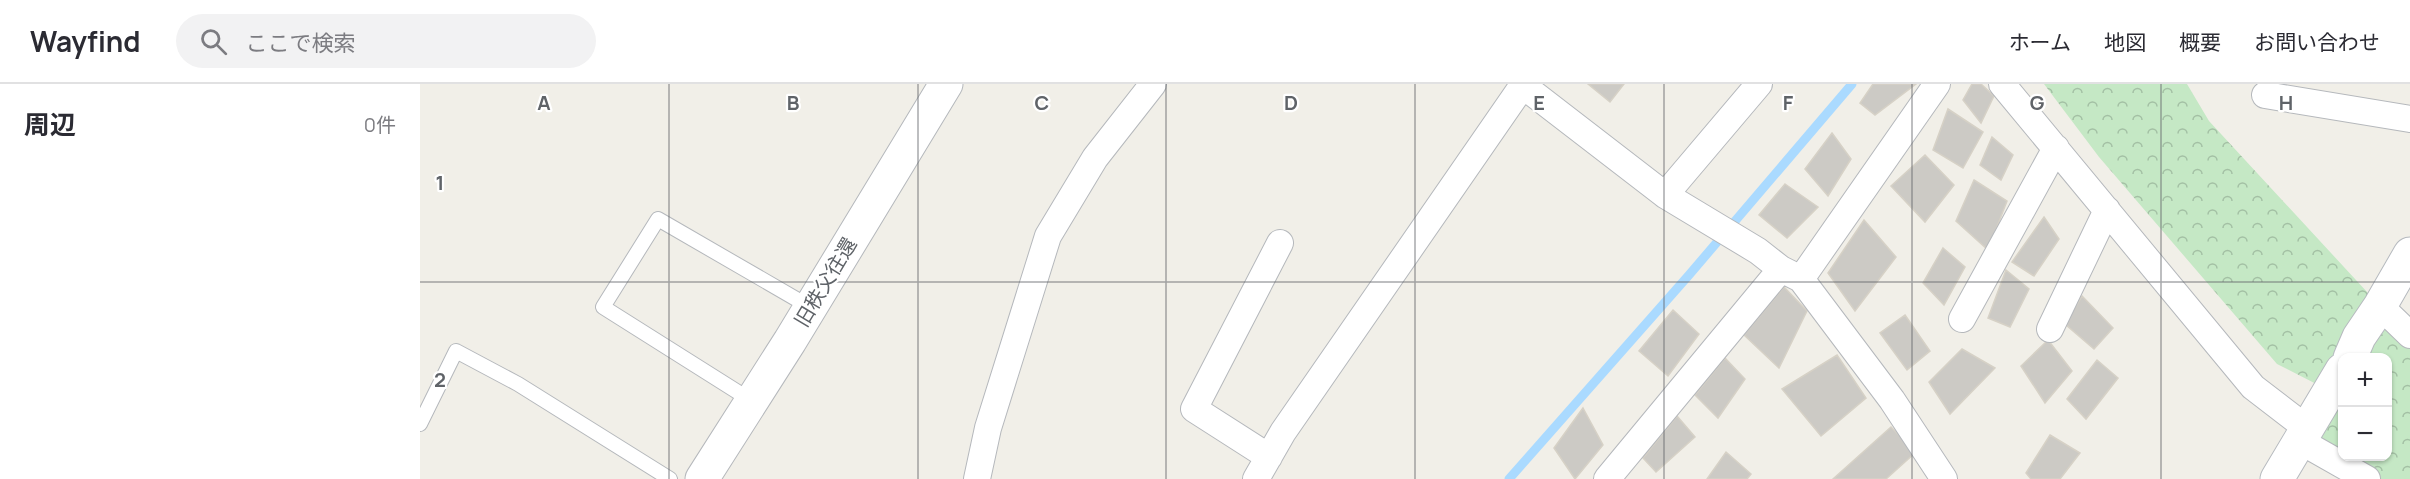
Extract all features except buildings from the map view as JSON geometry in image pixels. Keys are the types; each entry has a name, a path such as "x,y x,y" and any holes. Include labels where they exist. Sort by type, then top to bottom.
{"street":[{"name":"旧秩父往還","path":"702,479 946,84"},
{"path":"977,479 988,428 1048,236 1095,158 1153,84"},
{"path":"1665,195 1759,84"},
{"path":"1607,479 1791,274 1937,84"},
{"path":"2001,84 2253,387 2304,436 2367,479"},
{"path":"1257,479 1290,422 1522,85 1665,195 1791,274 1892,400 1944,479"},
{"path":"2265,95 2300,92 2410,119"},
{"path":"1962,319 2056,148"},
{"path":"2050,329 2107,210"},
{"path":"1269,457 1194,409 1280,243"},
{"path":"2352,353 2359,337 2410,254"},
{"path":"2380,306 2410,335"},
{"path":"2277,479 2338,378"}],"lane":[{"path":"752,401 603,307 658,219 810,307"},
{"path":"420,424 456,351 518,384 670,479"}],"green space":[{"path":"2044,84 2187,84 2209,121 2380,306 2410,335 2410,479 2367,479 2300,441 2330,391 2277,364 2099,157"}],"waterway":[{"path":"1509,479 1689,275 1852,84"}]}
